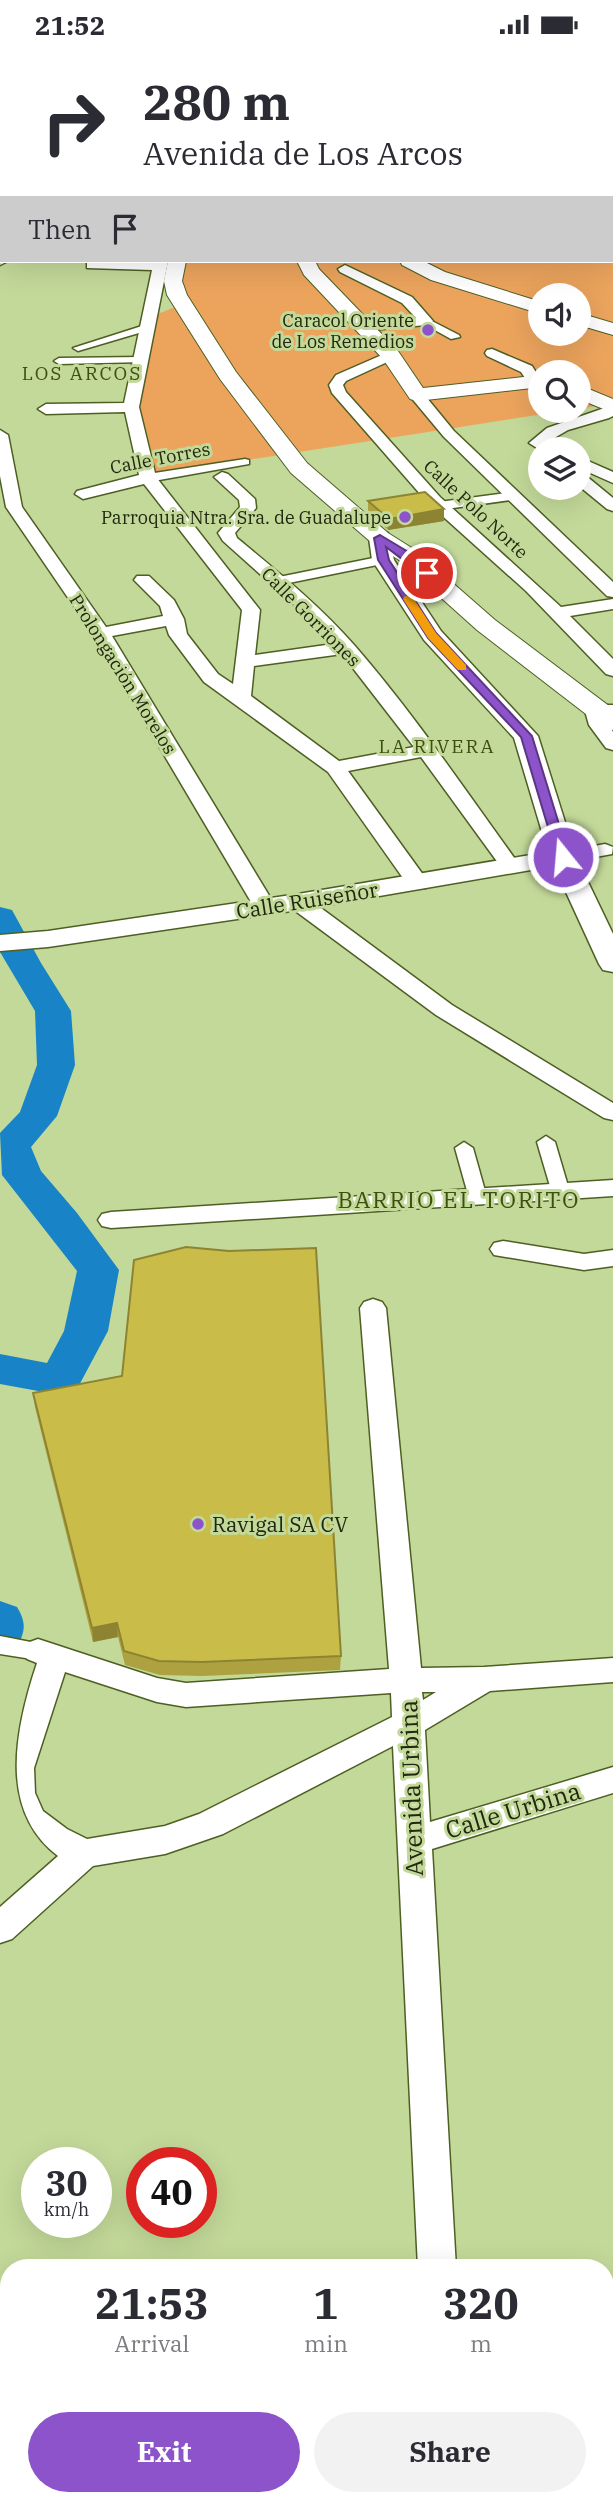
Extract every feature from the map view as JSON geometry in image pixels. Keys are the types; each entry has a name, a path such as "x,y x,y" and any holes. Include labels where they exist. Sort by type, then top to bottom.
{"main road":[{"path":"307,263 311,271 391,355 417,395 528,382"},
{"path":"413,263 438,276 528,304"},
{"path":"168,267 177,295 227,375 299,468 382,549 407,555 486,625 607,715"},
{"path":"591,323 613,329"},
{"path":"591,398 608,407"}],"street":[{"path":"78,348 145,328 158,316 168,267 92,265"},
{"path":"345,269 407,300 426,321 455,337"},
{"path":"365,328 426,321"},
{"path":"145,328 131,407 148,478 251,610 241,698"},
{"path":"511,346 492,353 528,370"},
{"name":"Calle Polo Norte","path":"391,355 341,378 336,385 338,393 439,506 532,587 613,670"},
{"path":"59,361 141,360"},
{"path":"417,395 449,433 613,592"},
{"path":"46,409 131,407"},
{"path":"544,437 545,433 608,407 613,426"},
{"name":"Prolongación Morelos","path":"0,435 14,507 101,633 265,907"},
{"name":"Calle Torres","path":"83,494 148,478 245,462"},
{"path":"591,468 613,478"},
{"name":"Calle Gorriones","path":"222,477 247,499 248,508 226,533 231,541 279,581 347,649 426,750 511,867"},
{"path":"591,488 613,506"},
{"path":"439,506 514,496"},
{"path":"220,570 244,572 279,581 382,549 432,635 526,736 563,857 613,964"},
{"path":"143,580 169,604 178,635 211,678 335,768 418,883"},
{"path":"556,613 613,604"},
{"path":"101,633 175,619"},
{"path":"244,662 347,649"},
{"path":"607,715 596,720 613,744"},
{"path":"335,768 426,750"},
{"name":"Calle Ruiseñor","path":"0,943 48,939 298,902 609,849"},
{"path":"298,902 444,1010 613,1113"},
{"path":"546,1142 561,1193"},
{"path":"464,1148 478,1198"},
{"path":"111,1220 613,1188"},
{"path":"503,1249 584,1262 613,1258"},
{"name":"Avenida Urbina","path":"373,1308 406,1680 436,2259"},
{"path":"0,1645 46,1654 157,1690 186,1695 406,1680 484,1679 613,1670"},
{"path":"46,1654 18,1768 19,1793 31,1820 55,1839 85,1853 121,1850 166,1840 211,1824 408,1724 484,1679"},
{"name":"Calle Urbina","path":"413,1841 613,1780"},
{"path":"0,1928 85,1853"}],"shaded area":[{"path":"181,263 613,263 613,403 591,407 591,360 528,360 528,416 150,475 134,371 150,317 185,303 178,290"}],"building":[{"path":"425,492 444,509 389,519 368,501"},
{"name":"Ravigal SA CV","path":"186,1247 229,1251 316,1248 341,1656 202,1662 159,1661 124,1651 117,1623 92,1628 33,1393 122,1376 134,1260"}],"waterway":[{"path":"0,917 23,963 53,1011 56,1065 38,1116 11,1145 22,1175 63,1222 98,1270 86,1331 60,1380 0,1369"},
{"path":"0,1620 0,1633"}],"slow traffic":[{"path":"408,599 432,635 462,667"}],"place":[{"name":"Caracol Oriente de Los Remedios","path":"428,330"},
{"name":"Parroquia Ntra. Sra. de Guadalupe","path":"405,517"},
{"name":"Ravigal SA CV","path":"198,1524"}],"district":[{"name":"LOS ARCOS","path":"82,373"},
{"name":"LA RIVERA","path":"437,746"},
{"name":"BARRIO EL TORITO","path":"459,1199"}],"route":[{"path":"427,573 407,555 380,538 383,560 432,635 526,736 563,857"}]}
